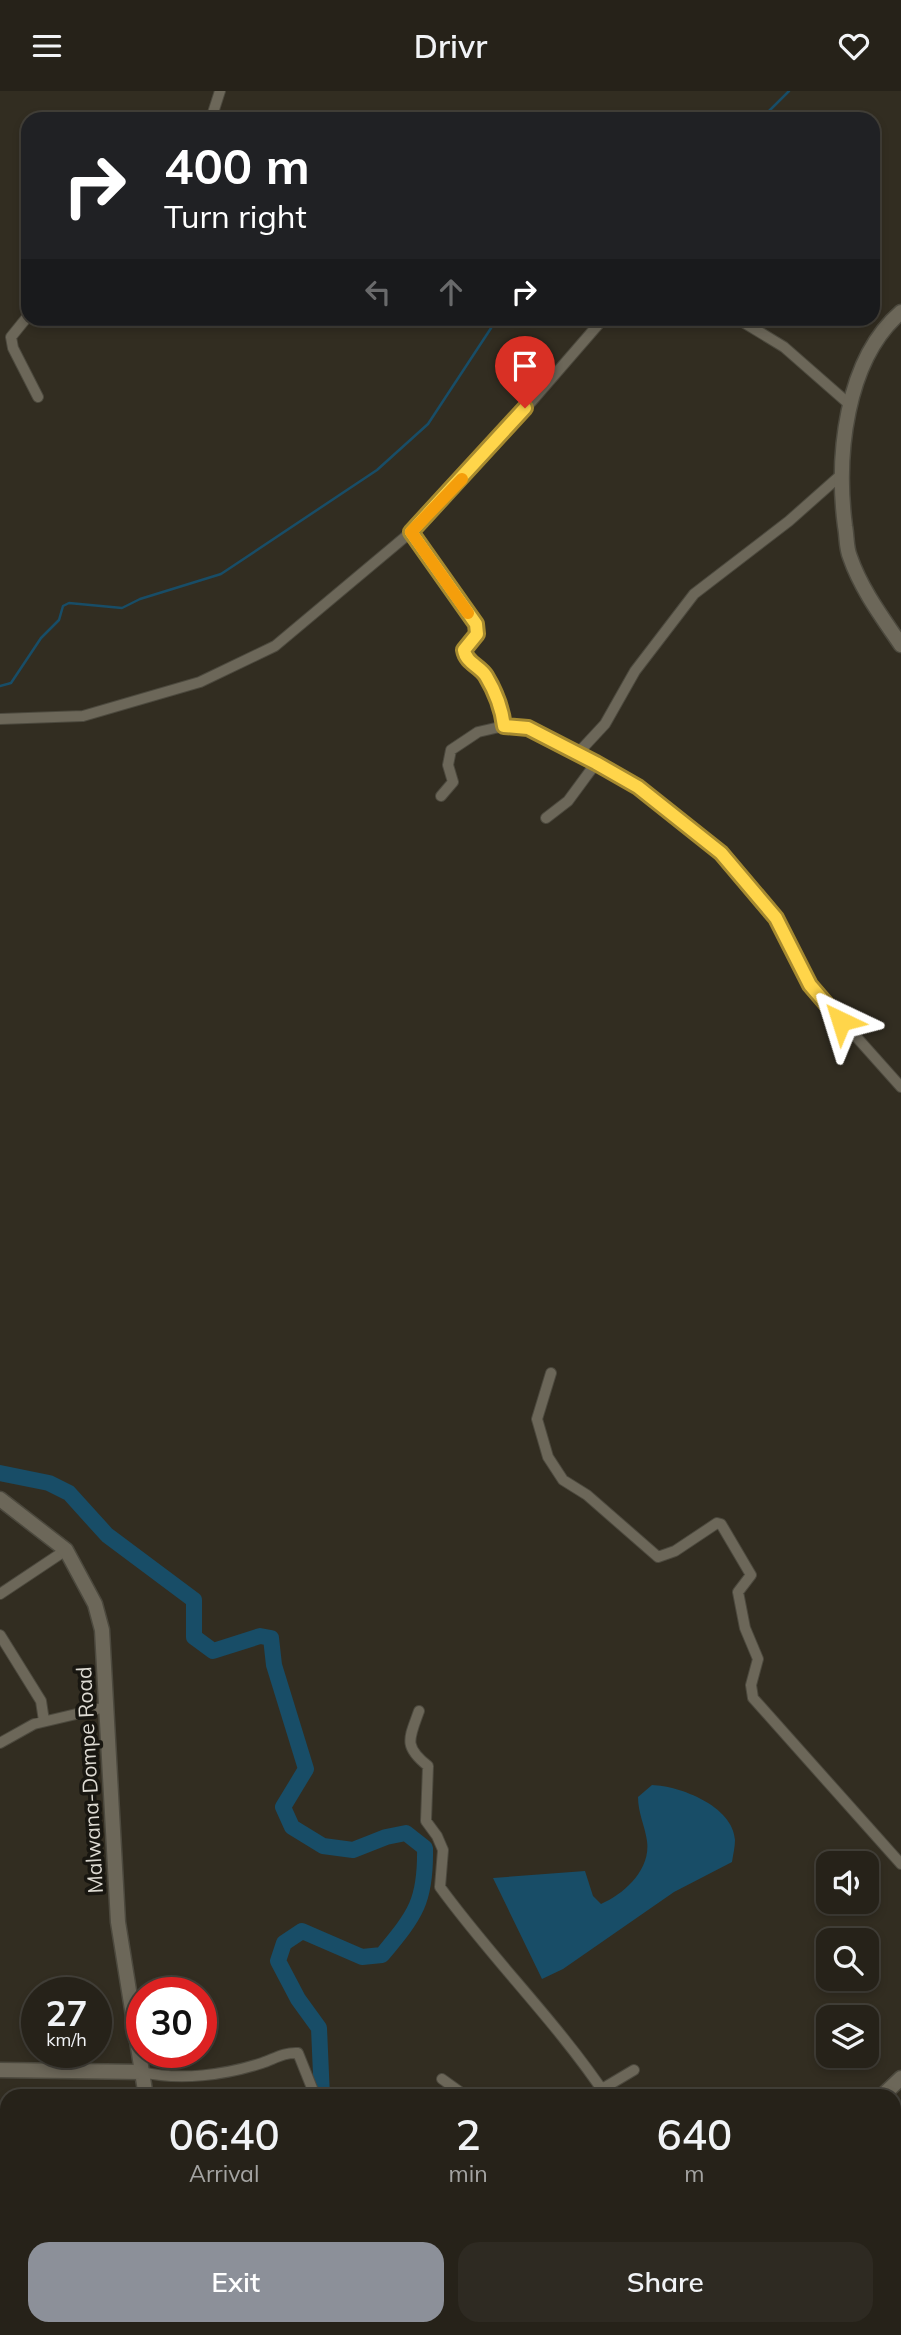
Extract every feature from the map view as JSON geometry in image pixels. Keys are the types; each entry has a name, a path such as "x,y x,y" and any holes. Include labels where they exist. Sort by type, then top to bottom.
{"street":[{"path":"213,112 220,91"},
{"path":"901,312 872,346 849,404 842,474 848,555 862,586 901,645"},
{"path":"21,325 11,337 13,348 38,397"},
{"path":"0,719 83,716 200,682 275,646 411,532 493,446 597,326"},
{"path":"750,326 784,347 849,404"},
{"path":"579,753 605,724 635,671 694,594 789,521 842,474"},
{"path":"411,532 476,624 477,634 464,650 465,657 485,674 502,713 504,726"},
{"path":"441,796 453,782 448,765 451,750 470,736 504,726 528,728 638,787 721,853 776,918 810,985 901,1087"},
{"path":"546,818 568,801 596,763"},
{"path":"551,1373 539,1406 537,1427 548,1457 563,1480 587,1495 658,1557 675,1551 717,1523 721,1524 751,1575 738,1592 745,1628 758,1659 751,1685 753,1698 901,1864"},
{"name":"Malwana-Dompe Road","path":"0,1499 66,1550 94,1604 102,1630 118,1922 145,2089"},
{"path":"0,1594 66,1550"},
{"path":"0,1635 41,1701 44,1721"},
{"path":"0,1743 44,1721 106,1707"},
{"path":"419,1710 410,1736 410,1748 415,1759 428,1766 426,1821 438,1836 443,1850 440,1887 473,1933 553,2021 602,2089"},
{"path":"0,2070 142,2072 167,2078 220,2072 260,2064 288,2053 298,2053 312,2088"},
{"path":"610,2089 634,2070"},
{"path":"442,2079 456,2089"}],"water":[{"path":"652,1785 690,1794 703,1800 725,1817 735,1840 732,1862 674,1892 563,1969 542,1979 493,1878 585,1871 593,1896 601,1904 610,1900 634,1880 645,1862 647,1841 638,1797"}],"waterway":[{"path":"768,112 789,91"},
{"path":"0,686 11,683 41,638 59,620 63,606 69,603 122,608 140,599 221,574 377,470 428,424 492,326"},
{"path":"0,1473 49,1483 69,1493 107,1535 194,1600 194,1637 213,1651 260,1636 271,1638 274,1665 306,1769 283,1807 292,1827 323,1846 353,1850 386,1837 406,1833 425,1848 423,1881 417,1906 382,1955 362,1957 302,1931 284,1943 278,1961 298,1999 319,2028 322,2089"}],"slow traffic":[{"path":"462,479 411,532 468,613"}],"route":[{"path":"525,408 493,446 411,532 476,624 477,634 464,650 465,657 485,674 502,713 504,726 528,728 638,787 721,853 776,918 810,985 841,1021"}]}
